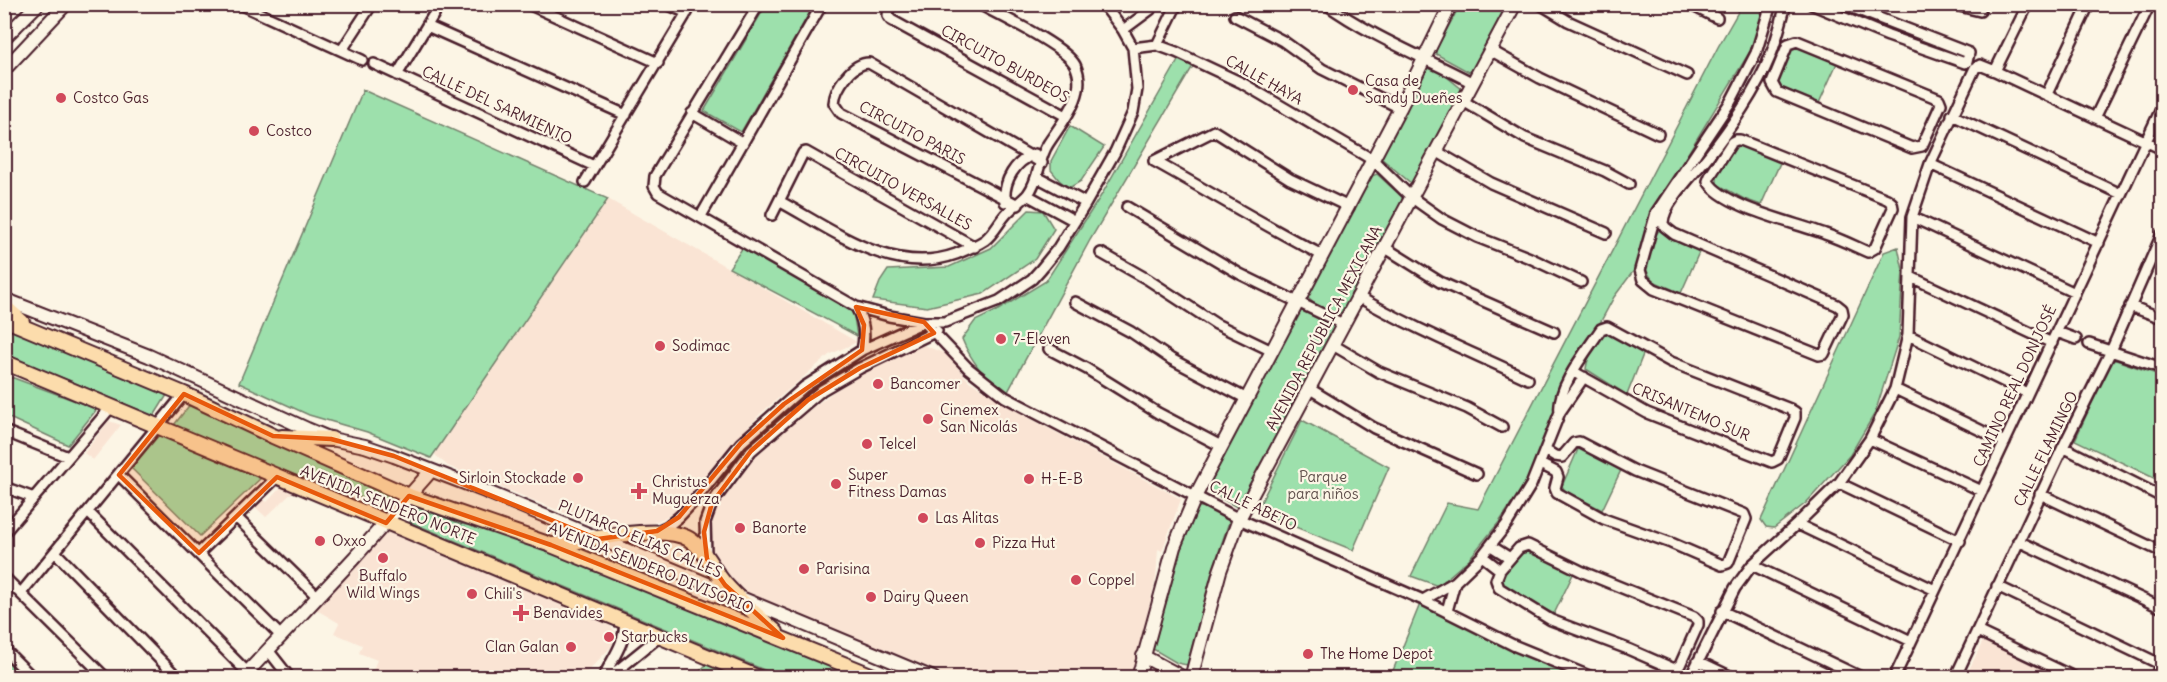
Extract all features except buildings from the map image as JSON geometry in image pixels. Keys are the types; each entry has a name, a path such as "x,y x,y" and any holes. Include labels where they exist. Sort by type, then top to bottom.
{"main road":[{"path":"4,38 38,4"},
{"path":"4,69 66,4"},
{"name":"AVENIDA REPÚBLICA MEXICANA","path":"1191,678 1217,581 1239,519 1515,4"},
{"path":"1138,678 1173,548 1196,495 1426,58 1448,6"},
{"path":"4,298 149,356 331,439"},
{"path":"4,306 27,328"},
{"name":"AVENIDA SENDERO NORTE","path":"4,319 184,394 409,496"},
{"name":"AVENIDA SENDERO NORTE","path":"4,362 759,678"},
{"path":"273,436 331,439"},
{"name":"PLUTARCO ELIAS CALLES","path":"331,439 365,446 546,516 933,678"},
{"path":"244,675 386,523 431,471"},
{"name":"AVENIDA SENDERO DIVISORIO","path":"409,496 551,545 878,678"},
{"path":"551,545 657,531 677,534 689,539 736,595 783,638"},
{"path":"1143,656 1184,678"},
{"path":"2156,678 2162,664"}],"street":[{"path":"239,4 362,60"},
{"path":"342,50 372,4"},
{"name":"CALLE DEL SARMIENTO","path":"440,4 397,75 594,166"},
{"path":"528,4 657,63"},
{"path":"585,182 689,9 667,4"},
{"path":"759,4 692,113 656,176 654,186 658,193 856,307 924,322 945,322 999,301 1032,279 1058,248 1115,152 1133,112 1137,89 1133,48 1123,30 1103,4"},
{"name":"CIRCUITO BURDEOS","path":"889,4 888,16 891,20 1066,116 1078,88 1077,70 1070,58 1063,51 979,4"},
{"path":"1157,45 1166,22 1177,4"},
{"path":"1326,4 1371,33 1473,83"},
{"path":"1540,4 1568,21 1687,75"},
{"path":"1689,4 1717,18"},
{"path":"1658,221 1674,234 1839,306 1843,314 1822,355 1647,284 1640,270 1658,221 1664,214 1675,189 1731,101 1756,53 1771,4"},
{"path":"1675,189 1711,153 1742,107 1769,59 1786,4"},
{"path":"1811,4 1888,36 1967,62 1969,53 1843,4"},
{"path":"1951,4 1980,11"},
{"path":"1995,71 2028,4"},
{"path":"2047,94 2089,4"},
{"path":"2095,118 2151,4"},
{"path":"701,216 819,6"},
{"path":"1123,30 1149,7 1166,22"},
{"path":"1235,16 1283,41 1322,69 1400,108"},
{"path":"427,26 626,115"},
{"path":"1797,41 1934,96 1941,104 1922,146 1912,148 1777,92 1772,83 1779,64 1788,44 1797,41"},
{"name":"CALLE HAYA","path":"1133,48 1157,45 1242,83 1373,160 1411,197 1458,228 1581,282"},
{"path":"1490,50 1540,78 1658,134"},
{"path":"1756,53 1779,64"},
{"name":"CIRCUITO PARIS","path":"1017,205 841,113 834,103 836,94 853,70 862,63 869,63 1042,163"},
{"path":"374,64 397,75"},
{"path":"1690,678 1722,611 1752,565 1839,483 1870,439 1895,389 1908,335 1912,217 1930,164 1975,68 1980,65 1995,71 2163,148"},
{"path":"1463,101 1510,130 1629,184"},
{"name":"CAMINO REAL DON JOSÉ","path":"1894,678 2163,107"},
{"path":"692,113 743,143"},
{"path":"1952,115 2121,194"},
{"path":"975,247 997,229 1007,213 1027,195 1037,177 1043,152 1066,116"},
{"path":"1322,255 1250,217 1154,161 1214,131 1290,179 1349,207"},
{"path":"1740,140 1887,199 1892,203 1893,208 1875,248 1868,252 1825,234 1744,206 1713,188 1708,181 1721,158 1732,142 1740,140"},
{"path":"1700,147 1721,158"},
{"path":"1436,151 1491,183 1606,233"},
{"path":"1007,213 1006,188 1015,169 1031,156 1043,152"},
{"name":"CIRCUITO VERSALLES","path":"804,153 807,153 975,247 936,260 918,261 888,256 867,249 779,201 804,153"},
{"path":"1930,164 2099,243"},
{"path":"1037,177 1086,203"},
{"path":"1027,195 1075,221"},
{"path":"772,215 779,201"},
{"path":"1127,207 1240,274 1343,324"},
{"path":"1912,217 2075,293"},
{"name":"CALLE FLAMINGO","path":"1955,678 2062,447 2111,351 2163,234"},
{"path":"1384,247 1440,282 1554,332"},
{"path":"1101,253 1147,279 1216,324 1272,351"},
{"path":"2152,257 2163,261"},
{"path":"1911,277 2052,343"},
{"path":"1357,296 1413,327 1528,379"},
{"path":"1075,302 1131,332 1171,359 1247,399"},
{"path":"2130,306 2163,318"},
{"path":"856,307 864,326 865,339 862,350"},
{"path":"657,531 668,526 695,500 741,443 804,387 862,350 924,322"},
{"name":"CALLE ABETO","path":"924,322 968,368 1005,397 1239,519 1447,611 1513,645 1594,678"},
{"path":"707,559 704,532 708,512 723,487 751,451 808,400 829,386 860,368 934,333 945,322"},
{"name":"CRISANTEMO SUR","path":"1574,372 1601,329 1605,327 1671,362 1793,410 1796,418 1778,459 1770,461 1647,413 1584,377"},
{"path":"2057,332 2076,339"},
{"path":"1908,335 2027,393"},
{"path":"2089,344 2163,368"},
{"path":"1333,345 1379,372 1467,408 1502,427"},
{"path":"1049,349 1087,369 1158,413 1221,446"},
{"path":"1423,600 1455,582 1491,546 1521,504 1540,464 1560,412 1584,377 1574,372 1562,396 1559,405 1560,412"},
{"path":"1310,389 1374,428 1477,474"},
{"path":"1895,389 2005,442"},
{"path":"21,593 184,394"},
{"path":"4,533 112,406"},
{"path":"4,431 68,457"},
{"path":"1870,439 1982,491"},
{"path":"1540,464 1553,470 1558,477 1556,492 1604,519 1671,543 1722,565 1728,562 1746,519 1744,514 1635,471 1579,442 1559,457 1545,450"},
{"path":"741,443 751,451"},
{"path":"2062,447 2163,497"},
{"path":"119,475 281,636"},
{"path":"198,553 277,477"},
{"path":"1839,483 1960,541"},
{"path":"4,487 34,498"},
{"path":"2040,494 2163,552"},
{"path":"88,512 244,675"},
{"path":"236,517 318,597"},
{"path":"1797,524 1935,590"},
{"path":"2018,541 2163,608"},
{"path":"1491,546 1510,558"},
{"path":"1522,546 1528,546 1583,572 1694,617 1698,625 1680,665 1674,669 1551,620 1499,588 1496,582 1498,573 1522,546"},
{"path":"55,552 178,678"},
{"path":"1482,556 1498,573"},
{"path":"1752,565 1911,641"},
{"path":"4,577 106,678"},
{"path":"1447,611 1455,582"},
{"path":"1998,586 2162,664"},
{"path":"1722,611 1863,678"},
{"path":"604,677 621,648 624,622"},
{"path":"1977,631 2076,678"},
{"path":"604,677 618,670 660,636"},
{"path":"621,648 633,657"},
{"path":"4,649 33,678"},
{"path":"268,650 290,678"},
{"path":"1698,661 1734,678"}],"highlighted area":[{"path":"856,307 924,322 934,333 860,368 808,400 751,451 712,503 704,532 707,559 725,585 783,638 551,545 409,496 386,523 277,477 199,553 119,475 184,394 273,436 331,439 394,456 598,539 657,531 679,517 741,443 784,404 862,350 864,325"}],"shaded area":[{"path":"608,199 857,342 829,355 760,414 725,452 675,513 648,525 607,530 448,466 434,454"},
{"path":"923,345 946,354 969,381 1029,418 1181,499 1162,551 1158,549 1156,578 1132,678 947,677 752,597 734,587 714,563 710,548 709,523 718,501 750,462 789,426 832,393 872,368 912,347"},
{"path":"109,421 121,425 93,460 84,453"},
{"path":"284,484 296,489 266,517 253,505 261,497 267,502"},
{"path":"390,528 607,621 615,632 615,639 610,648 582,677 391,677 373,670 377,660 359,653 362,645 334,633 339,623 315,609"},
{"path":"1984,639 2065,678 1965,678"}],"green space":[{"path":"766,5 800,5 811,10 741,132 704,111"},
{"path":"1460,5 1508,5 1474,69 1469,72 1436,54"},
{"path":"1742,5 1767,5 1757,40 1679,168 1649,223 1635,269 1614,297 1563,392 1534,470 1500,521 1469,559 1438,586 1411,576 1447,503 1478,509"},
{"path":"1795,46 1837,63 1819,103 1783,90 1779,85 1778,79 1790,50"},
{"path":"1183,52 1196,61 1090,240 1005,397 980,370 962,339 975,321 1046,281 1102,194"},
{"path":"1431,67 1463,90 1412,184 1381,158 1426,69"},
{"path":"363,90 608,199 431,458 367,432 309,415 239,383"},
{"path":"1070,126 1104,147 1081,181 1069,188 1051,170 1051,161"},
{"path":"1746,145 1780,163 1761,205 1744,199 1717,184 1717,174 1735,147"},
{"path":"1377,174 1402,197 1402,205 1348,309 1338,313 1327,311 1308,298 1309,289 1369,177"},
{"path":"1029,210 1043,211 1054,229 1035,259 983,294 927,307 873,300 888,270 949,267 991,248"},
{"path":"1661,229 1700,250 1681,293 1653,281 1646,270 1652,242"},
{"path":"743,247 853,311 857,336 729,268"},
{"path":"1898,247 1903,270 1899,337 1875,413 1850,455 1806,503 1774,528 1766,527 1761,520 1884,252"},
{"path":"1307,310 1332,322 1335,329 1243,506 1238,508 1209,491 1206,485 1299,311"},
{"path":"4,327 167,395 154,416 5,354"},
{"path":"1608,333 1644,352 1627,395 1586,369 1594,348"},
{"path":"2116,360 2162,376 2162,482 2075,440 2111,361"},
{"path":"11,377 97,409 68,445 5,416 5,394"},
{"path":"191,403 396,494 383,507 322,481 289,474 174,425"},
{"name":"Parque para niños","path":"1302,420 1389,467 1353,550 1263,514 1259,506"},
{"path":"159,435 262,477 200,536 131,468"},
{"path":"1579,447 1622,468 1602,510 1565,491 1562,486"},
{"path":"417,507 462,524 490,530 647,588 867,677 781,677 410,522"},
{"path":"1198,507 1204,507 1230,519 1212,572 1187,665 1177,663 1153,649 1181,549"},
{"path":"1527,548 1574,572 1554,614 1500,585 1500,578"},
{"path":"1420,604 1583,678 1390,678"},
{"path":"5,654 28,677 5,677"},
{"path":"707,664 740,677 694,677"}],"place":[{"name":"Casa de Sandy Dueñes","path":"1353,90"},
{"name":"Costco Gas","path":"61,98"},
{"name":"Costco","path":"254,131"},
{"name":"7-Eleven","path":"1001,339"},
{"name":"Sodimac","path":"660,346"},
{"name":"Bancomer","path":"878,384"},
{"name":"Cinemex San Nicolás","path":"928,419"},
{"name":"Telcel","path":"867,444"},
{"name":"Sirloin Stockade","path":"578,478"},
{"name":"H-E-B","path":"1029,479"},
{"name":"Super Fitness Damas","path":"836,484"},
{"name":"Christus Muguerza","path":"639,491"},
{"name":"Las Alitas","path":"923,518"},
{"name":"Banorte","path":"740,528"},
{"name":"Oxxo","path":"320,541"},
{"name":"Pizza Hut","path":"980,543"},
{"name":"Buffalo Wild Wings","path":"383,558"},
{"name":"Parisina","path":"804,569"},
{"name":"Coppel","path":"1076,580"},
{"name":"Chili's","path":"472,594"},
{"name":"Dairy Queen","path":"871,597"},
{"name":"Benavides","path":"521,613"},
{"name":"Starbucks","path":"609,637"},
{"name":"Clan Galan","path":"571,647"},
{"name":"The Home Depot","path":"1308,654"}]}
